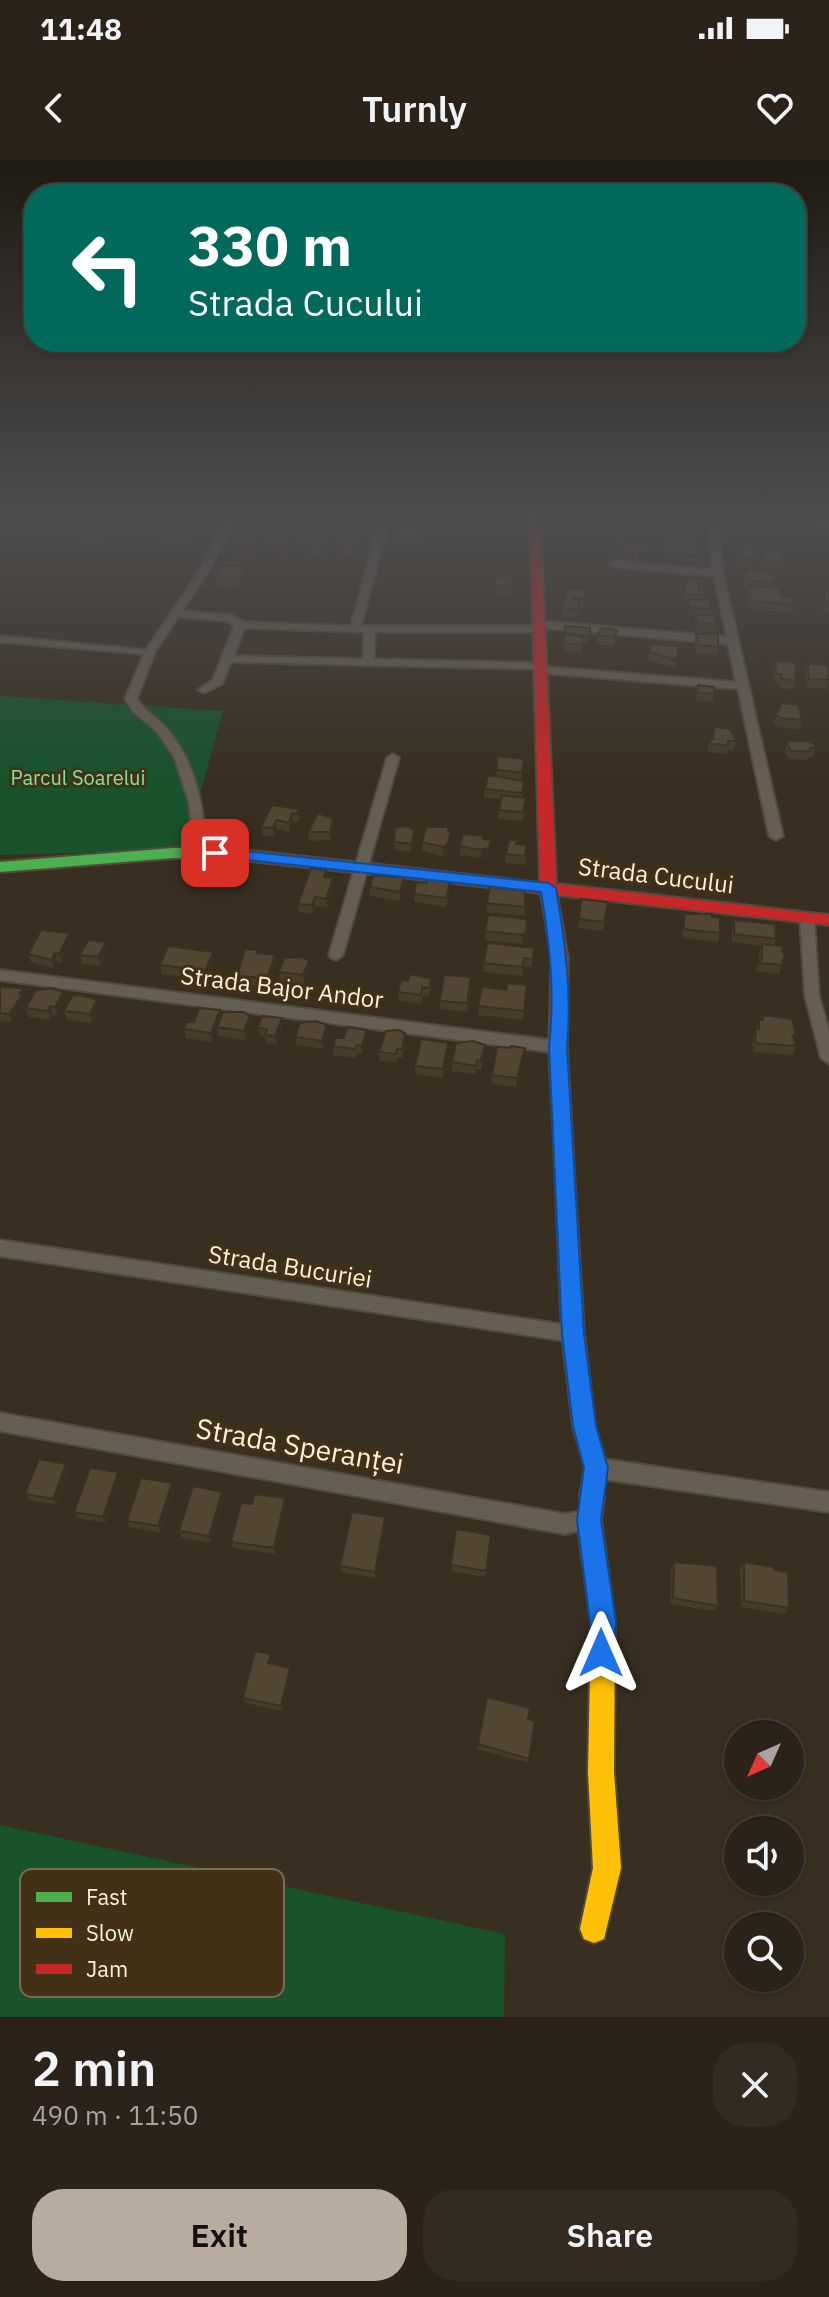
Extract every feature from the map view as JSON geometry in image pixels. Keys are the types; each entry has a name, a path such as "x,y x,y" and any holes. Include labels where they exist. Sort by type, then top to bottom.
{"street":[{"path":"181,605 150,652 131,692 131,699 135,707 169,739 189,779 199,815 199,852"},
{"path":"355,629 362,605"},
{"path":"537,605 548,888 560,959 558,1047 573,1334 584,1426 596,1468 589,1520 603,1622 601,1772 607,1868 594,1929"},
{"path":"725,605 776,836"},
{"path":"175,614 231,618 240,625 355,629 538,627 733,641"},
{"path":"204,690 218,682 230,659 240,625"},
{"path":"368,662 370,629"},
{"path":"0,639 141,651"},
{"path":"230,659 541,668 744,686"},
{"path":"336,955 393,758"},
{"name":"Strada Cucului","path":"0,867 199,852 362,866 829,920"},
{"path":"807,918 812,996 829,1058"},
{"name":"Strada Bajor Andor","path":"0,975 558,1047"},
{"name":"Strada Bucuriei","path":"0,1248 573,1334"},
{"name":"Strada Speranței","path":"0,1422 565,1524 589,1520"},
{"path":"596,1468 829,1502"}],"green space":[{"name":"Parcul Soarelui","path":"0,696 223,711 197,805 201,830 221,849 0,855"},
{"path":"0,1825 204,1869 20,1869 20,1997 284,1997 284,1886 505,1934 504,2017 0,2017"}],"building":[{"path":"563,605 579,605 579,609 562,608"},
{"path":"711,605 711,609 689,607"},
{"path":"696,615 714,615 717,624 699,624"},
{"path":"565,626 590,628 590,636 564,633"},
{"path":"601,628 617,630 615,637 598,635"},
{"path":"696,634 718,634 718,647 698,645"},
{"path":"565,635 583,637 582,644 564,643"},
{"path":"650,644 678,646 677,660 650,652"},
{"path":"775,661 795,662 796,681 782,679 781,674 776,674"},
{"path":"808,664 827,665 829,680 809,679"},
{"path":"698,685 714,687 714,694 697,692"},
{"path":"782,703 798,705 802,720 776,715"},
{"path":"714,727 731,729 736,741 728,741 728,745 710,744"},
{"path":"789,741 807,741 815,748 791,751 787,744"},
{"path":"497,756 524,759 522,773 497,770"},
{"path":"488,775 524,781 522,793 485,789"},
{"path":"502,795 526,798 523,812 499,810"},
{"path":"272,805 299,809 297,814 292,813 289,823 276,820 273,828 261,827"},
{"path":"318,813 333,819 330,832 308,832"},
{"path":"406,826 415,830 411,844 394,842 395,828"},
{"path":"426,827 449,827 448,831 451,832 447,845 443,847 422,842"},
{"path":"463,834 484,836 483,839 491,840 489,848 481,850 460,846"},
{"path":"509,840 527,845 525,856 506,854"},
{"path":"311,868 326,870 324,877 333,878 326,899 315,897 312,905 298,904"},
{"path":"373,875 404,877 400,892 370,887"},
{"path":"427,879 450,882 446,898 414,894 416,882 426,883"},
{"path":"490,887 525,891 525,907 487,903"},
{"path":"581,899 608,902 604,922 579,919"},
{"path":"684,914 712,914 712,917 720,918 720,933 684,929"},
{"path":"488,915 526,919 527,930 523,935 485,931"},
{"path":"734,920 775,924 776,939 734,934"},
{"path":"41,930 70,933 59,954 55,953 51,960 28,954"},
{"path":"88,940 106,942 98,957 80,955"},
{"path":"487,943 534,948 533,959 524,958 523,967 484,963"},
{"path":"762,944 782,946 782,952 785,952 782,965 759,963"},
{"path":"168,946 213,952 205,971 160,965"},
{"path":"245,949 275,955 267,978 237,976"},
{"path":"302,957 309,961 303,975 279,972 284,958"},
{"path":"410,974 431,979 429,988 422,987 421,995 398,992 401,980 408,981"},
{"path":"444,975 471,977 467,1003 440,1001"},
{"path":"508,983 527,985 524,1011 478,1006 482,987 506,990"},
{"path":"0,987 23,988 20,994 23,994 9,1014 0,1013"},
{"path":"52,988 63,992 55,1007 50,1006 48,1011 26,1008 36,990"},
{"path":"81,995 97,1000 90,1014 64,1011 72,996"},
{"path":"199,1008 220,1010 211,1033 184,1029 187,1022 194,1022"},
{"path":"223,1012 244,1012 250,1016 244,1031 217,1027"},
{"path":"763,1015 792,1019 796,1046 755,1043 756,1029 759,1029 759,1020 763,1020"},
{"path":"262,1016 282,1018 275,1036 265,1035 267,1029 258,1028"},
{"path":"316,1021 327,1025 322,1041 295,1037 300,1023"},
{"path":"347,1027 367,1030 362,1046 357,1045 355,1049 333,1046 335,1038 344,1038"},
{"path":"386,1031 405,1033 402,1049 397,1049 396,1054 379,1052"},
{"path":"421,1039 448,1043 443,1069 415,1066"},
{"path":"473,1041 485,1045 481,1061 477,1060 476,1066 452,1062 456,1043"},
{"path":"497,1047 525,1048 517,1078 492,1075"},
{"path":"39,1459 66,1464 53,1499 25,1494"},
{"path":"90,1468 118,1472 103,1517 74,1512"},
{"path":"141,1478 172,1483 158,1526 127,1521"},
{"path":"193,1486 222,1492 209,1536 179,1531"},
{"path":"254,1494 285,1498 274,1548 231,1542 241,1503 252,1504"},
{"path":"352,1512 385,1517 375,1572 340,1566"},
{"path":"456,1529 491,1535 486,1571 451,1565"},
{"path":"674,1562 717,1566 718,1606 673,1598"},
{"path":"744,1562 788,1572 789,1608 744,1601"},
{"path":"255,1651 271,1654 268,1663 290,1668 281,1706 243,1698"},
{"path":"487,1697 530,1708 528,1719 535,1721 529,1759 478,1744"}],"traffic: fast":[{"path":"0,867 173,853 232,854 399,872"},
{"path":"563,1139 573,1334 584,1426 596,1468 592,1497"}],"traffic: slow":[{"path":"592,1497 589,1520 603,1622 601,1772 607,1868 594,1929"}],"traffic: jam":[{"path":"538,605 548,888 560,959 558,1047 563,1139"},
{"path":"399,872 829,920"}],"route":[{"path":"215,853 362,866 548,888 560,959 558,1047 573,1334 584,1426 596,1468 589,1520 593,1567 603,1622 601,1653"}]}
